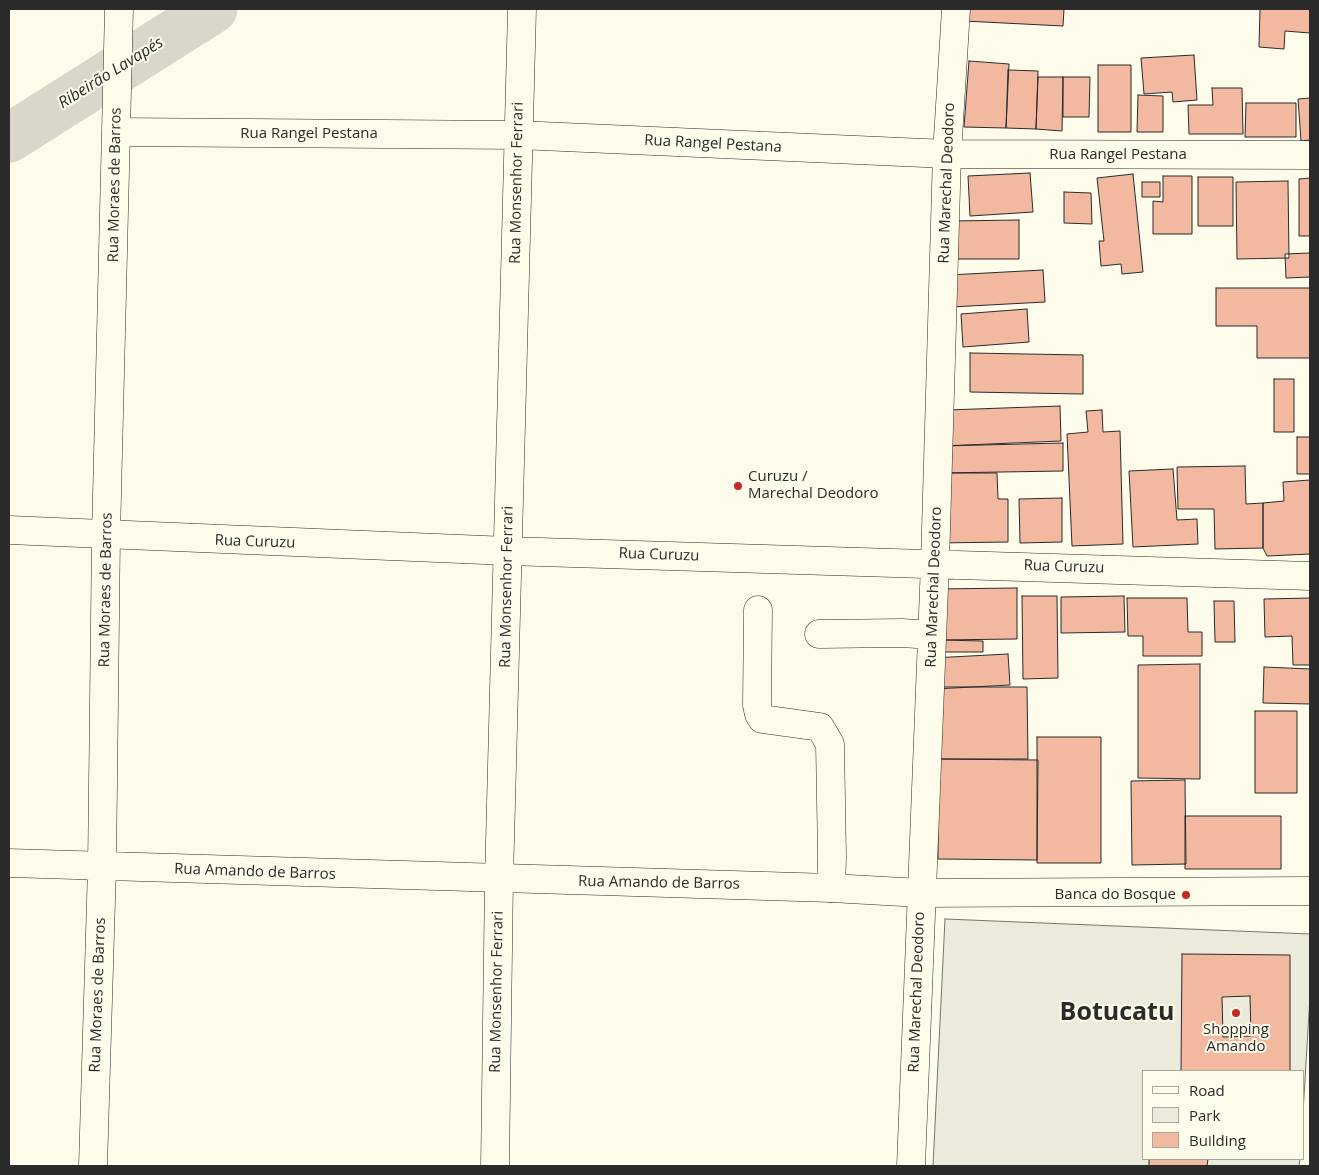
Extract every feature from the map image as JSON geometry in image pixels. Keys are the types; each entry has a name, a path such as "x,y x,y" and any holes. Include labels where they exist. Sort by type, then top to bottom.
{"street":[{"name":"Rua Monsenhor Ferrari","path":"495,1166 499,879 522,9"},
{"name":"Rua Marechal Deodoro","path":"911,1166 935,563 947,154 956,9"},
{"name":"Rua Moraes de Barros","path":"93,1166 102,867 106,536 119,11"},
{"name":"Rua Rangel Pestana","path":"117,119 947,154 1310,155"},
{"name":"Rua Curuzu","path":"9,530 106,536 508,551 1310,576"},
{"path":"758,610 757,705 759,714 762,719 820,727 830,744 831,888"},
{"path":"818,634 902,633 932,635"},
{"name":"Rua Amando de Barros","path":"9,863 831,888 921,893 1310,891"}],"green space":[{"path":"945,919 1310,934 1310,996 1304,1096 1304,1070 1142,1070 1142,1160 1300,1160 1299,1166 933,1166"}],"building":[{"path":"964,9 1064,9 1063,26 964,21"},
{"path":"1260,9 1310,9 1310,33 1285,31 1284,49 1259,47"},
{"path":"1194,55 1197,100 1173,102 1172,92 1144,94 1141,58"},
{"path":"969,61 1009,64 1006,128 964,127"},
{"path":"1098,65 1131,65 1131,132 1098,132"},
{"path":"1008,70 1038,71 1036,129 1006,128"},
{"path":"1038,77 1063,77 1062,131 1036,129"},
{"path":"1063,77 1090,77 1089,117 1063,117"},
{"path":"1212,88 1242,88 1243,134 1189,134 1188,105 1213,105"},
{"path":"1138,95 1163,96 1163,132 1137,132"},
{"path":"1310,98 1310,140 1301,141 1298,99"},
{"path":"1246,103 1296,103 1296,137 1245,137"},
{"path":"1030,173 1033,212 970,216 968,176"},
{"path":"1133,174 1143,272 1122,274 1121,264 1101,266 1099,241 1104,241 1097,178"},
{"path":"1163,176 1192,176 1192,234 1153,234 1153,201 1163,202"},
{"path":"1198,177 1233,177 1233,226 1198,226"},
{"path":"1310,178 1310,236 1299,236 1299,179"},
{"path":"1288,181 1289,258 1237,259 1236,182"},
{"path":"1142,182 1160,182 1160,197 1142,197"},
{"path":"1064,192 1091,193 1092,224 1064,223"},
{"path":"1019,220 1019,259 951,259 951,221"},
{"path":"1310,253 1310,277 1286,278 1285,254"},
{"path":"1043,270 1045,302 951,307 949,275"},
{"path":"1216,288 1310,288 1310,358 1257,358 1257,326 1216,326"},
{"path":"1027,309 1029,342 963,347 961,314"},
{"path":"970,353 1083,355 1083,394 970,392"},
{"path":"1274,379 1294,379 1294,432 1274,432"},
{"path":"1060,406 1061,441 942,446 947,410"},
{"path":"1102,410 1103,432 1120,431 1123,544 1072,546 1067,434 1088,432 1086,411"},
{"path":"1297,437 1310,437 1310,474 1297,474"},
{"path":"1063,443 1063,471 940,473 942,446"},
{"path":"1245,466 1246,504 1263,503 1263,548 1215,549 1214,509 1178,509 1177,467"},
{"path":"1173,469 1177,520 1197,519 1198,544 1133,547 1129,471"},
{"path":"940,473 997,473 998,499 1008,499 1008,542 937,543"},
{"path":"1310,480 1310,554 1267,556 1263,548 1263,503 1284,501 1283,482"},
{"path":"1062,498 1062,542 1020,543 1019,499"},
{"path":"1017,588 1017,639 936,640 935,589"},
{"path":"1022,596 1057,596 1058,678 1023,679"},
{"path":"1124,596 1125,632 1061,633 1061,597"},
{"path":"1127,598 1187,598 1188,632 1202,632 1202,656 1143,656 1143,636 1128,636"},
{"path":"1310,598 1310,665 1293,665 1292,636 1265,637 1264,599"},
{"path":"1214,601 1234,601 1235,642 1215,642"},
{"path":"941,640 983,641 983,652 941,652"},
{"path":"1008,654 1010,685 934,689 932,658"},
{"path":"1200,664 1200,779 1138,778 1138,665"},
{"path":"1264,667 1310,669 1310,704 1263,703"},
{"path":"933,687 1027,687 1028,759 938,759"},
{"path":"1255,711 1297,711 1297,793 1255,793"},
{"path":"1037,737 1101,737 1101,863 1037,863"},
{"path":"938,759 1038,760 1037,860 938,859"},
{"path":"1185,780 1186,864 1132,865 1131,781"},
{"path":"1185,816 1281,816 1281,869 1185,869"},
{"name":"Shopping Amando","path":"1182,954 1290,955 1290,1070 1181,1070","holes":["1250,996 1251,1036 1223,1037 1222,997"]},
{"path":"1149,1160 1208,1160 1207,1166 1149,1166"}],"waterway":[{"name":"Ribeirão Lavapés","path":"9,138 213,9"}],"place":[{"name":"Curuzu / Marechal Deodoro","path":"738,486"},
{"name":"Banca do Bosque","path":"1186,895"},
{"name":"Shopping Amando","path":"1236,1013"}],"district":[{"name":"Botucatu","path":"1117,1013"}]}
